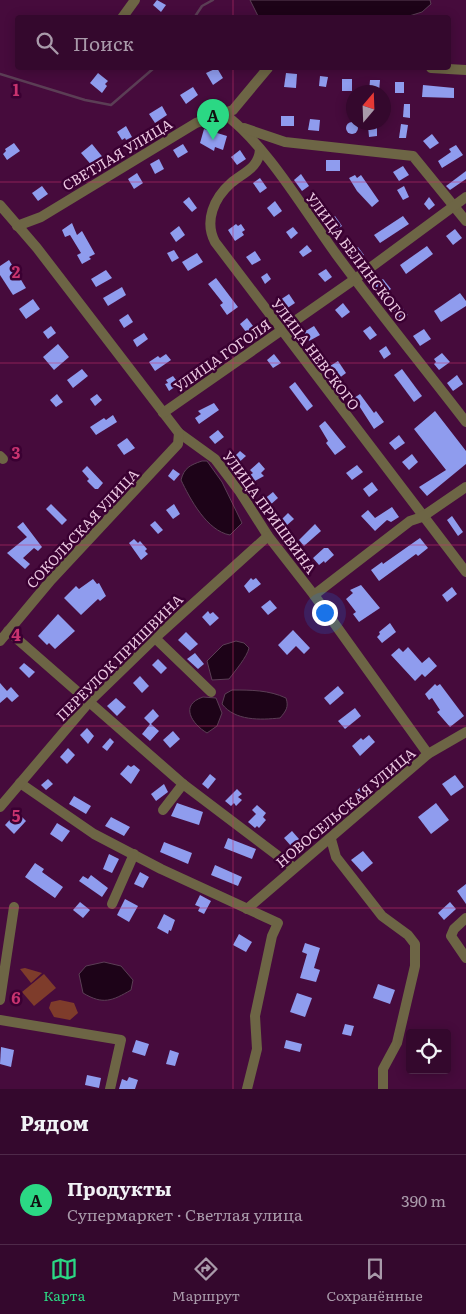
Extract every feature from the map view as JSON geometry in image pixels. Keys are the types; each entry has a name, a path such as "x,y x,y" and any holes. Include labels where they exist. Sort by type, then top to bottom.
{"street":[{"path":"124,15 135,0"},
{"path":"451,69 466,70"},
{"path":"228,111 266,70"},
{"name":"УЛИЦА БЕЛИНСКОГО","path":"228,111 260,150 355,279 466,422"},
{"name":"СВЕТЛАЯ УЛИЦА","path":"18,226 40,217 196,123 228,111"},
{"path":"243,128 285,142 413,156 466,221"},
{"name":"УЛИЦА НЕВСКОГО","path":"260,150 260,158 256,165 230,184 216,202 209,220 209,231 215,242 281,330 422,517 466,572"},
{"name":"УЛИЦА ГОГОЛЯ","path":"164,412 355,279 466,197"},
{"name":"УЛИЦА ПРИШВИНА","path":"0,205 179,433 215,459 240,492 268,536 314,595 428,754"},
{"name":"СОКОЛЬСКАЯ УЛИЦА","path":"0,641 50,580 178,444 179,433"},
{"path":"314,595 410,521 422,517 466,487"},
{"name":"ПЕРЕУЛОК ПРИШВИНА","path":"0,807 90,701 155,638 268,536"},
{"path":"8,631 183,784 294,868"},
{"path":"155,638 211,692"},
{"name":"НОВОСЕЛЬСКАЯ УЛИЦА","path":"247,909 428,754 466,732"},
{"path":"20,783 94,834 278,923 272,936 255,1016 257,1049 247,1089"},
{"path":"164,810 183,784"},
{"path":"331,839 336,857 382,916 408,935 415,944 415,966 397,1043 384,1069 384,1089"},
{"path":"112,904 134,854"},
{"path":"0,1000 14,907"},
{"path":"466,918 454,929 451,936 466,958"},
{"path":"0,1020 121,1040 110,1089"}],"shaded area":[{"path":"250,0 430,0 431,4 422,12 412,15 258,15"},
{"path":"202,461 207,461 222,482 242,523 230,535 222,532 207,521 194,505 181,480 188,468"},
{"path":"236,641 244,643 249,648 248,652 229,679 212,680 207,661 223,645"},
{"path":"232,690 260,691 280,695 286,698 286,709 280,718 256,719 234,714 222,704 225,694"},
{"path":"203,697 216,698 222,713 217,726 207,733 197,725 190,715 191,705"},
{"path":"104,962 121,966 133,980 131,990 107,1000 96,999 83,993 79,974 86,966"},
{"path":"25,968 42,973 31,983 20,969"},
{"path":"44,974 56,988 34,1006 22,992"},
{"path":"60,1000 74,1003 78,1013 70,1020 54,1017 49,1008 51,1002"}],"building":[{"path":"157,0 166,5 161,12 153,5"},
{"path":"218,70 223,78 213,85 206,73"},
{"path":"98,73 108,81 102,93 90,83"},
{"path":"286,73 297,74 296,88 284,87"},
{"path":"320,76 328,77 326,87 319,86"},
{"path":"342,79 352,79 352,85 346,85 346,91 342,91"},
{"path":"370,80 380,80 380,85 370,85"},
{"path":"395,82 404,82 404,93 395,93"},
{"path":"423,85 454,88 454,98 422,97"},
{"path":"193,87 198,95 186,104 180,95"},
{"path":"404,104 410,104 410,118 403,117"},
{"path":"162,106 167,115 155,123 149,114"},
{"path":"281,116 294,116 294,126 281,126"},
{"path":"310,119 320,120 319,131 308,130"},
{"path":"401,124 408,125 406,138 399,138"},
{"path":"126,126 132,137 122,140 117,132"},
{"path":"204,129 227,136 223,150 215,147 214,151 200,143"},
{"path":"346,130 358,130 354,134"},
{"path":"368,130 377,130 377,136 369,137"},
{"path":"432,134 439,143 430,149 423,141"},
{"path":"14,143 20,151 7,160 3,154 6,151 5,149"},
{"path":"92,144 105,160 94,168 81,153"},
{"path":"183,144 188,152 178,158 173,150"},
{"path":"456,145 463,155 442,168 438,161 451,152 449,149"},
{"path":"240,150 246,159 237,165 231,157"},
{"path":"159,159 164,169 155,174 150,164"},
{"path":"326,160 340,160 340,171 326,171"},
{"path":"403,166 409,175 399,181 393,172"},
{"path":"466,171 466,179 450,190 446,186"},
{"path":"137,173 143,183 134,189 128,179"},
{"path":"301,174 309,186 302,191 294,180"},
{"path":"355,175 357,178 361,175 379,201 372,207 357,191 349,178"},
{"path":"260,178 267,188 260,193 253,183"},
{"path":"42,186 48,194 38,201 32,193"},
{"path":"404,186 409,197 403,200 397,190"},
{"path":"318,196 323,204 316,209 311,201"},
{"path":"189,197 197,208 192,212 183,202"},
{"path":"429,197 435,205 429,210 424,204"},
{"path":"275,201 282,211 274,217 267,208"},
{"path":"335,216 342,226 334,231 327,222"},
{"path":"403,216 409,224 380,243 374,235"},
{"path":"72,223 77,235 82,231 95,254 89,257 91,259 82,264 77,255 81,253 70,235 65,237 62,230"},
{"path":"236,224 238,226 241,224 245,230 242,232 244,235 235,241 228,230"},
{"path":"179,226 185,235 176,242 170,233"},
{"path":"293,227 298,233 291,239 286,232"},
{"path":"455,229 462,238 453,245 446,236"},
{"path":"307,245 312,251 303,257 299,252"},
{"path":"427,246 433,254 406,274 400,265"},
{"path":"358,247 364,255 355,261 349,253"},
{"path":"174,250 179,258 172,262 167,253"},
{"path":"255,251 261,260 252,265 246,257"},
{"path":"197,253 203,262 188,271 182,262"},
{"path":"9,260 26,288 13,295 0,275 0,266"},
{"path":"326,269 332,277 325,282 318,274"},
{"path":"106,270 112,278 96,287 91,279"},
{"path":"267,273 271,279 265,284 261,277"},
{"path":"216,278 238,307 227,315 220,305 223,303 208,284"},
{"path":"383,279 391,289 382,295 374,285"},
{"path":"122,287 126,295 108,306 103,298"},
{"path":"460,293 466,301 466,306 441,322 434,311"},
{"path":"289,294 295,303 286,309 280,300"},
{"path":"33,299 40,309 26,319 19,309"},
{"path":"343,303 350,312 342,318 335,310"},
{"path":"401,306 408,315 401,320 394,311"},
{"path":"128,314 133,322 124,328 119,320"},
{"path":"247,318 256,330 249,336 240,324"},
{"path":"51,326 56,333 48,339 43,332"},
{"path":"314,326 320,335 309,341 304,332"},
{"path":"370,326 377,335 370,340 363,331"},
{"path":"424,329 431,339 420,346 413,336"},
{"path":"144,333 148,339 137,347 133,340"},
{"path":"58,344 69,357 54,370 43,357"},
{"path":"386,346 391,354 384,359 379,351"},
{"path":"442,353 450,362 439,370 434,364 436,362 434,359"},
{"path":"166,354 171,360 155,371 149,362 158,356 160,358"},
{"path":"274,354 281,363 273,368 267,360"},
{"path":"338,361 346,373 338,379 330,366"},
{"path":"82,369 88,376 73,388 67,380"},
{"path":"402,369 422,396 414,402 394,375"},
{"path":"457,375 463,384 453,391 447,383"},
{"path":"173,376 179,384 169,391 165,384 168,383 166,380"},
{"path":"295,382 313,406 307,411 289,387"},
{"path":"57,394 63,402 56,407 50,400"},
{"path":"97,394 102,400 95,406 90,399"},
{"path":"360,394 374,413 376,411 384,422 374,429 354,398"},
{"path":"214,403 219,410 199,424 195,418 201,414 198,411"},
{"path":"435,411 466,451 466,464 427,496 419,487 446,470 414,429"},
{"path":"113,415 117,422 96,435 90,427 104,418 106,420"},
{"path":"325,421 346,447 335,455 326,443 328,441 319,426"},
{"path":"218,430 224,437 215,444 209,437"},
{"path":"399,435 405,443 395,450 389,443"},
{"path":"127,438 135,448 124,455 117,445"},
{"path":"240,451 246,456 236,465 231,460"},
{"path":"412,454 418,462 409,470 402,462"},
{"path":"259,462 265,469 261,473 264,476 251,483 246,478 253,473 250,470"},
{"path":"357,465 363,472 352,480 346,473"},
{"path":"87,466 103,483 98,489 95,489 87,481 89,479 82,471"},
{"path":"173,469 180,474 174,481 168,476"},
{"path":"372,482 378,490 369,497 363,489"},
{"path":"273,492 278,498 269,506 263,500"},
{"path":"51,504 67,520 62,525 46,509"},
{"path":"174,504 180,514 173,519 166,510"},
{"path":"392,507 399,517 391,522 387,520 375,531 361,516 368,510 375,518"},
{"path":"288,513 294,519 286,526 281,520"},
{"path":"452,516 463,532 458,536 447,520"},
{"path":"155,521 163,530 158,534 150,525"},
{"path":"23,522 42,547 38,551 34,548 23,558 30,564 25,569 7,553 27,537 17,527"},
{"path":"315,524 321,531 304,546 299,540"},
{"path":"420,538 428,548 418,556 416,554 379,581 371,570 382,562 383,564"},
{"path":"134,539 138,543 140,541 147,549 145,551 148,554 141,560 129,543"},
{"path":"324,548 328,548 334,555 325,563 324,561 319,565 313,558"},
{"path":"251,578 253,580 256,578 261,584 249,593 244,586"},
{"path":"93,579 97,584 99,583 106,596 100,601 98,599 81,615 64,598 76,586 79,589"},
{"path":"361,585 380,608 359,622 353,614 356,612 346,599 353,593 350,590"},
{"path":"452,587 457,594 447,602 442,595"},
{"path":"270,600 277,608 268,615 261,607"},
{"path":"208,611 210,614 213,612 219,618 210,626 202,617"},
{"path":"58,614 75,631 55,649 49,643 47,645 38,636"},
{"path":"390,623 396,632 382,643 377,637 380,634 379,632"},
{"path":"293,630 310,648 304,654 296,646 287,655 278,645"},
{"path":"186,632 198,644 190,651 178,640"},
{"path":"408,647 422,663 429,657 437,666 425,677 422,674 415,681 391,655 399,648 403,652"},
{"path":"195,653 204,664 198,669 187,659"},
{"path":"158,659 167,668 161,674 152,665"},
{"path":"24,663 35,672 29,678 19,668"},
{"path":"140,676 149,686 142,693 133,683"},
{"path":"0,683 7,691 11,687 19,696 12,702 7,697 0,703"},
{"path":"435,684 437,686 440,684 464,716 450,727 437,712 440,710 432,698 429,700 425,694"},
{"path":"338,686 344,693 330,705 324,698"},
{"path":"116,698 126,707 117,716 107,706"},
{"path":"355,708 361,716 345,729 338,721"},
{"path":"153,709 159,716 151,724 159,731 150,741 142,734 150,724 144,718"},
{"path":"87,728 94,736 88,744 80,735"},
{"path":"173,731 180,739 170,748 163,740"},
{"path":"369,735 375,742 360,756 352,746 361,738 363,740"},
{"path":"110,738 114,742 107,751 102,747"},
{"path":"68,748 75,755 67,764 60,757"},
{"path":"397,757 403,765 386,779 380,770"},
{"path":"128,765 131,767 134,765 140,770 131,784 120,774"},
{"path":"210,774 216,779 208,789 202,784"},
{"path":"455,775 464,787 451,796 442,784"},
{"path":"48,779 53,784 46,790 41,785"},
{"path":"164,784 168,792 156,801 151,794"},
{"path":"362,786 370,795 363,801 355,792"},
{"path":"237,789 242,794 238,797 242,800 236,806 234,803 231,806 225,801"},
{"path":"74,796 91,806 86,814 69,804"},
{"path":"177,803 203,812 199,825 171,816"},
{"path":"436,803 449,820 431,834 418,817"},
{"path":"257,805 266,813 263,817 266,820 259,828 257,826 255,828 248,822 256,814 252,810"},
{"path":"17,812 26,821 14,834 5,825"},
{"path":"111,817 130,827 124,836 105,826"},
{"path":"57,823 70,831 62,842 50,834"},
{"path":"292,831 299,839 291,846 284,838"},
{"path":"228,838 256,849 252,859 224,848"},
{"path":"164,842 192,853 188,864 160,852"},
{"path":"363,851 373,863 362,872 351,860"},
{"path":"109,854 119,859 112,873 103,869"},
{"path":"35,863 44,869 42,872 63,887 55,898 25,877"},
{"path":"215,865 242,877 238,886 211,875"},
{"path":"140,872 149,877 143,888 134,884"},
{"path":"91,875 108,888 102,897 79,881 83,876 88,879"},
{"path":"466,884 466,904 457,891"},
{"path":"200,895 211,901 204,914 198,911 200,907 195,905"},
{"path":"125,899 138,906 129,922 117,915"},
{"path":"80,902 90,910 83,918 73,910"},
{"path":"450,902 456,909 444,920 438,913"},
{"path":"164,914 175,920 168,934 157,928"},
{"path":"239,934 252,942 246,952 233,945"},
{"path":"305,943 320,948 314,968 320,970 316,982 300,978 307,954 302,952"},
{"path":"378,984 395,990 390,1004 373,998"},
{"path":"297,993 312,998 305,1017 290,1012"},
{"path":"345,1024 354,1026 351,1036 342,1034"},
{"path":"136,1040 149,1044 145,1056 132,1052"},
{"path":"286,1040 302,1044 300,1052 284,1048"},
{"path":"1,1047 14,1050 11,1067 0,1064"},
{"path":"170,1050 179,1053 175,1066 166,1064"},
{"path":"87,1075 101,1078 99,1088 85,1085"},
{"path":"129,1077 138,1080 135,1089 119,1089 122,1079 127,1081"}],"waterway":[{"path":"196,15 202,6 213,0"},
{"path":"0,74 85,100 111,105 152,70"}],"place":[{"name":"Продукты","path":"213,140"}]}
